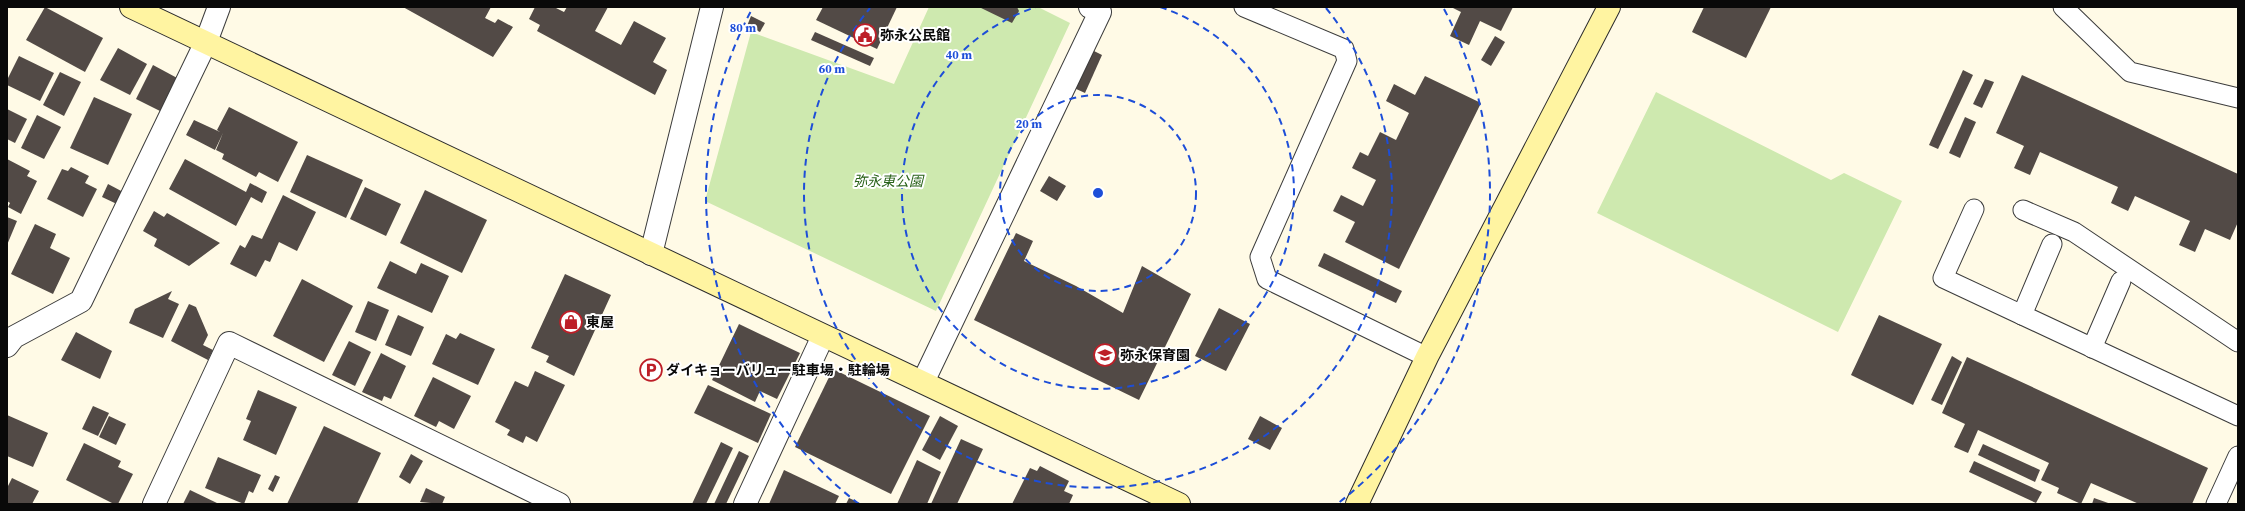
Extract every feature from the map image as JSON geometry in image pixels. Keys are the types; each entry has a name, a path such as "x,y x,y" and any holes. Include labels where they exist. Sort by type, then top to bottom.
{"street":[{"path":"131,7 1179,504"},
{"path":"7,346 14,337 81,300 206,42 219,7"},
{"path":"651,254 712,7"},
{"path":"1357,504 1427,357 1609,7"},
{"path":"923,382 1101,9"},
{"path":"745,504 823,336"},
{"path":"154,504 229,343 559,504"}],"lane":[{"path":"1244,7 1344,49 1347,61 1260,257 1267,279 1427,357"},
{"path":"2063,7 2130,72 2238,98"},
{"path":"1974,209 1943,278 2238,416"},
{"path":"2023,210 2074,232 2238,342"},
{"path":"2022,315 2052,244"},
{"path":"2092,348 2121,281"},
{"path":"2216,504 2238,456"}],"green space":[{"name":"弥永東公園","path":"929,7 1038,7 1070,23 936,311 705,201 751,32 894,84"},
{"path":"1656,92 1831,180 1844,173 1902,201 1838,332 1597,213"}],"building":[{"path":"45,7 103,38 85,72 26,40"},
{"path":"403,7 491,7 485,18 495,23 498,19 513,27 493,57"},
{"path":"535,7 554,7 564,12 567,7 608,7 595,31 621,45 634,21 666,38 653,62 667,70 655,95 537,31 540,25 529,19"},
{"name":"弥永公民館","path":"823,7 897,7 877,49 816,20"},
{"path":"979,7 1017,7 1019,11 1012,23"},
{"path":"1451,7 1513,7 1501,31 1480,21 1469,45 1450,36 1461,12"},
{"path":"1704,7 1771,7 1746,58 1692,32"},
{"path":"751,16 765,23 760,32 747,26"},
{"path":"815,32 874,58 870,66 811,40"},
{"path":"1495,36 1505,42 1491,66 1481,60"},
{"path":"118,48 147,64 130,95 100,80"},
{"path":"1092,50 1102,55 1085,93 1074,88"},
{"path":"19,56 54,73 40,101 7,85 7,80"},
{"path":"153,65 179,79 162,112 136,99"},
{"path":"1963,70 1973,75 1938,149 1929,145"},
{"path":"60,72 81,82 64,116 43,105"},
{"path":"2022,75 2238,174 2238,222 2230,240 2205,229 2195,252 2179,245 2190,221 2135,196 2128,211 2111,203 2118,187 2040,152 2030,175 2014,168 2024,146 1996,133"},
{"path":"1425,76 1481,103 1399,269 1345,242 1355,222 1333,211 1341,195 1363,206 1376,180 1352,168 1360,152 1368,156 1380,132 1396,140 1409,113 1386,101 1394,84 1415,95"},
{"path":"1985,79 1994,82 1982,108 1973,104"},
{"path":"94,97 132,114 108,165 70,148"},
{"path":"229,107 298,142 278,182 259,172 256,177 222,159 224,154 216,150 223,133 215,150 186,135 194,120 220,132 217,130"},
{"path":"7,109 27,119 15,143 7,139"},
{"path":"37,115 61,127 44,159 21,148"},
{"path":"1965,117 1976,122 1960,158 1949,153"},
{"path":"307,155 363,180 346,218 290,192"},
{"path":"7,159 30,171 27,176 37,181 21,214 8,207 10,203 7,201"},
{"path":"185,159 246,192 250,183 267,192 262,203 251,197 236,226 169,189"},
{"path":"71,167 89,176 85,183 97,189 83,217 47,199 62,169 68,171"},
{"path":"1049,176 1066,186 1057,201 1040,191"},
{"path":"108,184 125,193 119,205 102,197"},
{"path":"365,187 401,204 386,236 350,219"},
{"path":"425,190 487,220 462,273 400,243"},
{"path":"283,195 316,212 297,251 279,242 270,262 265,260 256,277 230,264 240,245 245,248 252,235 262,239"},
{"path":"154,211 164,217 167,213 220,243 189,266 154,246 157,239 143,231"},
{"path":"7,217 17,221 7,245"},
{"path":"35,224 56,234 50,248 70,258 53,294 11,274"},
{"path":"1016,233 1033,241 1024,261 1076,286 1123,313 1142,266 1191,294 1139,400 974,320"},
{"path":"1324,253 1402,291 1396,303 1318,266"},
{"path":"390,261 416,274 421,263 449,276 432,313 377,288"},
{"name":"東屋","path":"565,274 611,295 574,376 546,362 549,356 531,348"},
{"path":"302,279 353,306 324,362 273,336"},
{"path":"172,291 168,299 179,304 163,338 129,323 135,309"},
{"path":"368,301 389,310 376,341 355,332"},
{"path":"189,304 196,307 208,335 203,345 213,350 208,360 171,341"},
{"path":"1219,308 1250,324 1226,371 1195,356"},
{"path":"398,315 424,327 411,356 385,345"},
{"path":"1879,315 1942,344 1913,405 1851,375"},
{"path":"739,324 800,353 777,399 760,391 755,402 712,380"},
{"path":"76,332 112,351 100,379 61,360"},
{"path":"460,333 495,349 478,385 432,364 446,334 456,339"},
{"path":"349,341 371,352 355,386 332,375"},
{"path":"381,353 406,366 391,399 384,396 382,401 362,392"},
{"path":"1952,356 1962,362 1942,405 1931,400"},
{"path":"1967,357 2208,468 2192,504 2139,504 2091,483 2081,504 2057,493 2059,488 2041,480 2049,463 1978,430 1968,453 1954,447 1965,424 1942,413"},
{"path":"833,369 930,416 891,494 795,447"},
{"path":"535,371 565,385 537,442 526,436 523,443 507,435 510,430 495,422 515,381 528,387"},
{"path":"433,377 471,396 454,429 439,421 436,427 414,416"},
{"path":"708,385 771,414 758,443 694,413"},
{"path":"258,390 297,407 276,455 243,440 251,421 246,419"},
{"path":"93,406 109,413 98,436 82,429"},
{"path":"7,415 48,433 33,467 7,456"},
{"path":"109,416 126,424 116,445 99,437"},
{"path":"940,416 958,426 940,460 922,450"},
{"path":"1260,416 1282,428 1270,450 1248,439"},
{"path":"324,426 381,453 357,504 287,504"},
{"path":"961,439 983,449 957,504 931,504"},
{"path":"721,442 733,448 706,504 692,504"},
{"path":"84,443 121,461 118,467 133,474 118,504 114,504 66,480"},
{"path":"1983,444 2040,470 2035,482 1978,455"},
{"path":"739,451 749,456 726,504 714,504"},
{"path":"411,454 423,461 410,484 399,477"},
{"path":"218,457 261,475 253,493 249,491 244,504 205,488"},
{"path":"917,460 941,472 927,504 897,504"},
{"path":"1974,461 2042,492 2036,503 1969,472"},
{"path":"1040,466 1069,481 1064,491 1073,495 1069,504 1012,504 1030,468 1037,471"},
{"path":"784,470 839,496 835,504 769,504"},
{"path":"275,475 280,477 273,492 268,489"},
{"path":"12,478 39,491 32,504 7,504 7,488"},
{"path":"426,488 445,497 442,504 420,502"},
{"path":"190,490 219,504 183,504"},
{"path":"849,498 862,504 846,504"},
{"path":"2094,498 2111,504 2092,504"}],"place":[{"name":"弥永公民館","path":"865,35"},
{"name":"東屋","path":"571,322"},
{"name":"弥永保育園","path":"1105,355"},
{"name":"ダイキョーバリュー駐車場・駐輪場","path":"651,370"}]}
